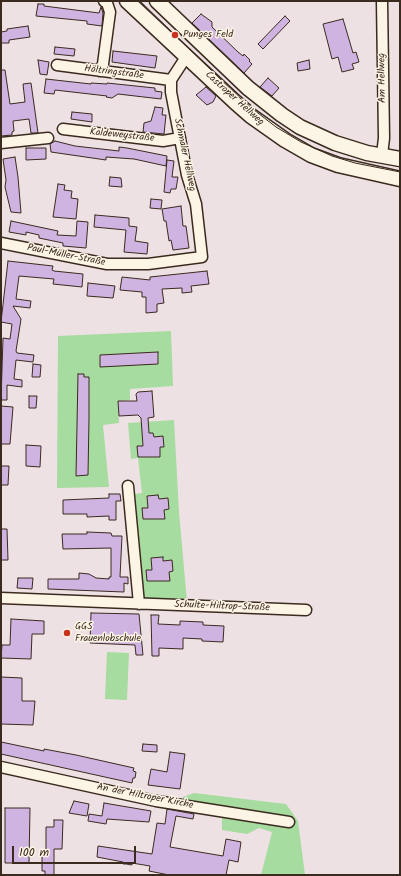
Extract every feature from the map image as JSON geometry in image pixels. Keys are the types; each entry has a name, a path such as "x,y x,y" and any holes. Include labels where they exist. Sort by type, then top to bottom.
{"main road":[{"name":"Castroper Hellweg","path":"127,1 251,116 285,140 320,159 338,166 400,180"},
{"name":"Castroper Hellweg","path":"157,1 248,88 282,115 300,127 350,148 400,159"},
{"path":"380,175 382,155"}],"street":[{"name":"Am Hellweg","path":"382,1 384,138 382,155"},
{"path":"100,72 103,64 110,12 106,2"},
{"path":"171,80 186,56"},
{"name":"Höltringstraße","path":"57,65 100,72 171,80"},
{"name":"Schmaler Hellweg","path":"171,80 171,92 187,175 194,196 202,257"},
{"name":"Kaldeweystraße","path":"63,129 163,141 180,138"},
{"path":"1,143 48,138"},
{"name":"Paul-Müller-Straße","path":"1,243 107,264 148,264 202,257"},
{"path":"128,486 139,604"},
{"name":"Schulte-Hiltrop-Straße","path":"1,598 306,610"},
{"name":"An der Hiltroper Kirche","path":"1,767 156,801 289,822"}],"green space":[{"path":"171,331 173,386 130,389 130,400 118,401 119,423 103,425 109,487 57,488 58,336"},
{"path":"174,420 179,512 187,602 148,600 144,598 135,494 142,493 138,458 131,459 128,423"},
{"path":"107,652 129,653 127,700 105,699"},
{"path":"194,793 286,804 298,821 305,875 261,875 272,832 259,828 247,834 222,830 222,818 182,808 183,797"}],"building":[{"path":"38,4 99,13 101,7 103,13 102,26 87,24 87,21 36,16"},
{"path":"201,14 212,22 212,27 238,52 243,56 244,54 250,60 249,61 252,64 244,73 192,23"},
{"path":"285,16 290,21 263,49 258,44"},
{"path":"343,19 353,53 356,52 359,62 352,64 354,69 342,72 338,57 332,59 323,24"},
{"path":"28,26 30,37 9,40 9,43 1,43 1,32 7,31 7,29"},
{"path":"55,47 75,49 74,56 54,54"},
{"path":"113,51 157,56 155,68 112,62"},
{"path":"38,60 49,62 47,75 40,74"},
{"path":"309,60 310,69 298,71 297,63"},
{"path":"1,70 5,70 10,104 25,102 23,84 31,83 38,133 31,133 29,119 13,121 14,131 12,132 12,135 1,136"},
{"path":"268,78 279,88 272,96 260,87"},
{"path":"46,79 91,84 107,83 155,88 155,91 162,92 161,99 118,94 112,98 106,97 107,96 55,90 54,94 44,93"},
{"path":"206,87 216,96 213,102 207,105 196,95"},
{"path":"155,107 163,108 162,115 166,115 164,134 143,132 144,123 151,121"},
{"path":"72,112 92,114 92,122 71,119"},
{"path":"55,141 75,146 119,151 119,147 127,148 167,156 166,166 134,159 106,157 106,160 51,152 50,144"},
{"path":"26,148 46,148 46,159 26,160"},
{"path":"15,157 21,213 11,212 5,187 6,180 3,159"},
{"path":"167,160 174,161 172,177 178,177 176,189 171,189 170,193 164,192"},
{"path":"110,177 121,178 122,187 109,186"},
{"path":"58,184 65,185 64,190 72,191 71,198 78,199 76,219 53,217"},
{"path":"151,199 162,200 161,209 150,208"},
{"path":"181,206 183,226 186,226 189,248 173,250 171,240 169,241 166,221 164,221 162,209"},
{"path":"95,215 129,218 129,226 137,227 135,241 148,243 147,254 124,252 126,230 94,227"},
{"path":"11,221 58,231 57,235 76,236 77,221 88,222 86,248 63,246 63,243 39,238 39,235 26,232 26,235 9,232"},
{"path":"8,261 53,266 52,270 54,271 83,274 82,287 53,284 54,279 19,276 16,299 31,301 30,308 13,306 21,319 16,351 17,353 34,355 33,362 16,360 14,379 22,380 22,387 7,385 7,400 1,400 3,338 10,339 12,324 1,322"},
{"path":"207,271 209,284 191,286 192,292 182,293 182,288 162,289 164,303 157,304 157,312 146,313 146,297 142,297 142,292 120,290 122,277 150,280 150,277"},
{"path":"88,283 115,286 113,298 87,296"},
{"path":"158,352 158,364 100,367 100,355"},
{"path":"33,364 41,365 40,377 32,377"},
{"path":"78,374 84,374 84,377 89,377 88,475 76,476"},
{"path":"152,391 154,417 148,418 149,433 153,433 154,437 163,436 164,447 160,447 160,457 138,457 137,446 143,446 141,418 138,415 119,416 118,401 137,401 136,394 138,392"},
{"path":"29,396 37,396 36,408 29,408"},
{"path":"1,406 13,407 10,444 1,444"},
{"path":"26,445 41,446 40,467 26,466"},
{"path":"1,466 9,466 8,485 1,485"},
{"path":"109,494 120,494 121,501 116,501 116,520 109,520 109,516 87,517 87,514 63,514 63,500 109,498"},
{"path":"158,495 159,499 168,498 169,509 164,510 165,519 143,519 142,508 148,508 147,496"},
{"path":"1,529 7,529 8,560 1,560"},
{"path":"87,532 111,533 112,536 122,536 120,577 128,577 128,584 124,583 124,592 48,589 48,579 79,579 79,573 89,574 96,578 109,579 109,577 111,577 111,548 63,549 62,534 87,534"},
{"path":"163,557 163,561 172,560 173,571 169,572 170,581 147,581 146,570 152,570 151,558"},
{"path":"18,578 33,578 32,589 17,588"},
{"path":"91,613 139,614 143,655 136,655 135,645 90,643"},
{"path":"151,615 159,615 158,624 180,625 180,621 203,622 203,625 224,626 223,642 183,638 183,649 159,648 159,656 152,656"},
{"path":"11,619 44,621 44,634 32,634 31,659 1,658 2,645 10,645"},
{"path":"1,677 22,678 22,701 35,701 33,725 1,724"},
{"path":"1,742 44,751 44,749 76,755 134,768 133,771 136,772 135,778 133,778 132,783 1,754"},
{"path":"143,744 157,745 157,752 142,751"},
{"path":"170,752 185,754 180,789 148,785 151,769 167,772"},
{"path":"74,801 89,804 87,816 69,813"},
{"path":"104,803 151,811 149,822 107,819 106,824 88,821 89,814 102,816"},
{"path":"5,808 30,808 29,863 5,863"},
{"path":"167,809 194,814 193,819 176,816 170,847 223,856 226,839 241,842 238,862 229,860 226,875 169,875 149,871 150,866 132,863 132,865 123,864 123,862 97,857 98,846 152,854 157,823 165,824"},
{"path":"54,820 63,820 62,849 54,849 54,875 45,875 45,871 42,871 42,855 46,855 46,827 54,827"}],"tram line":[{"path":"140,1 245,103 276,127 301,142 332,156 355,163 400,172"}],"place":[{"name":"Punges Feld","path":"175,35"},
{"name":"GGS Frauenlobschule","path":"67,633"}]}
